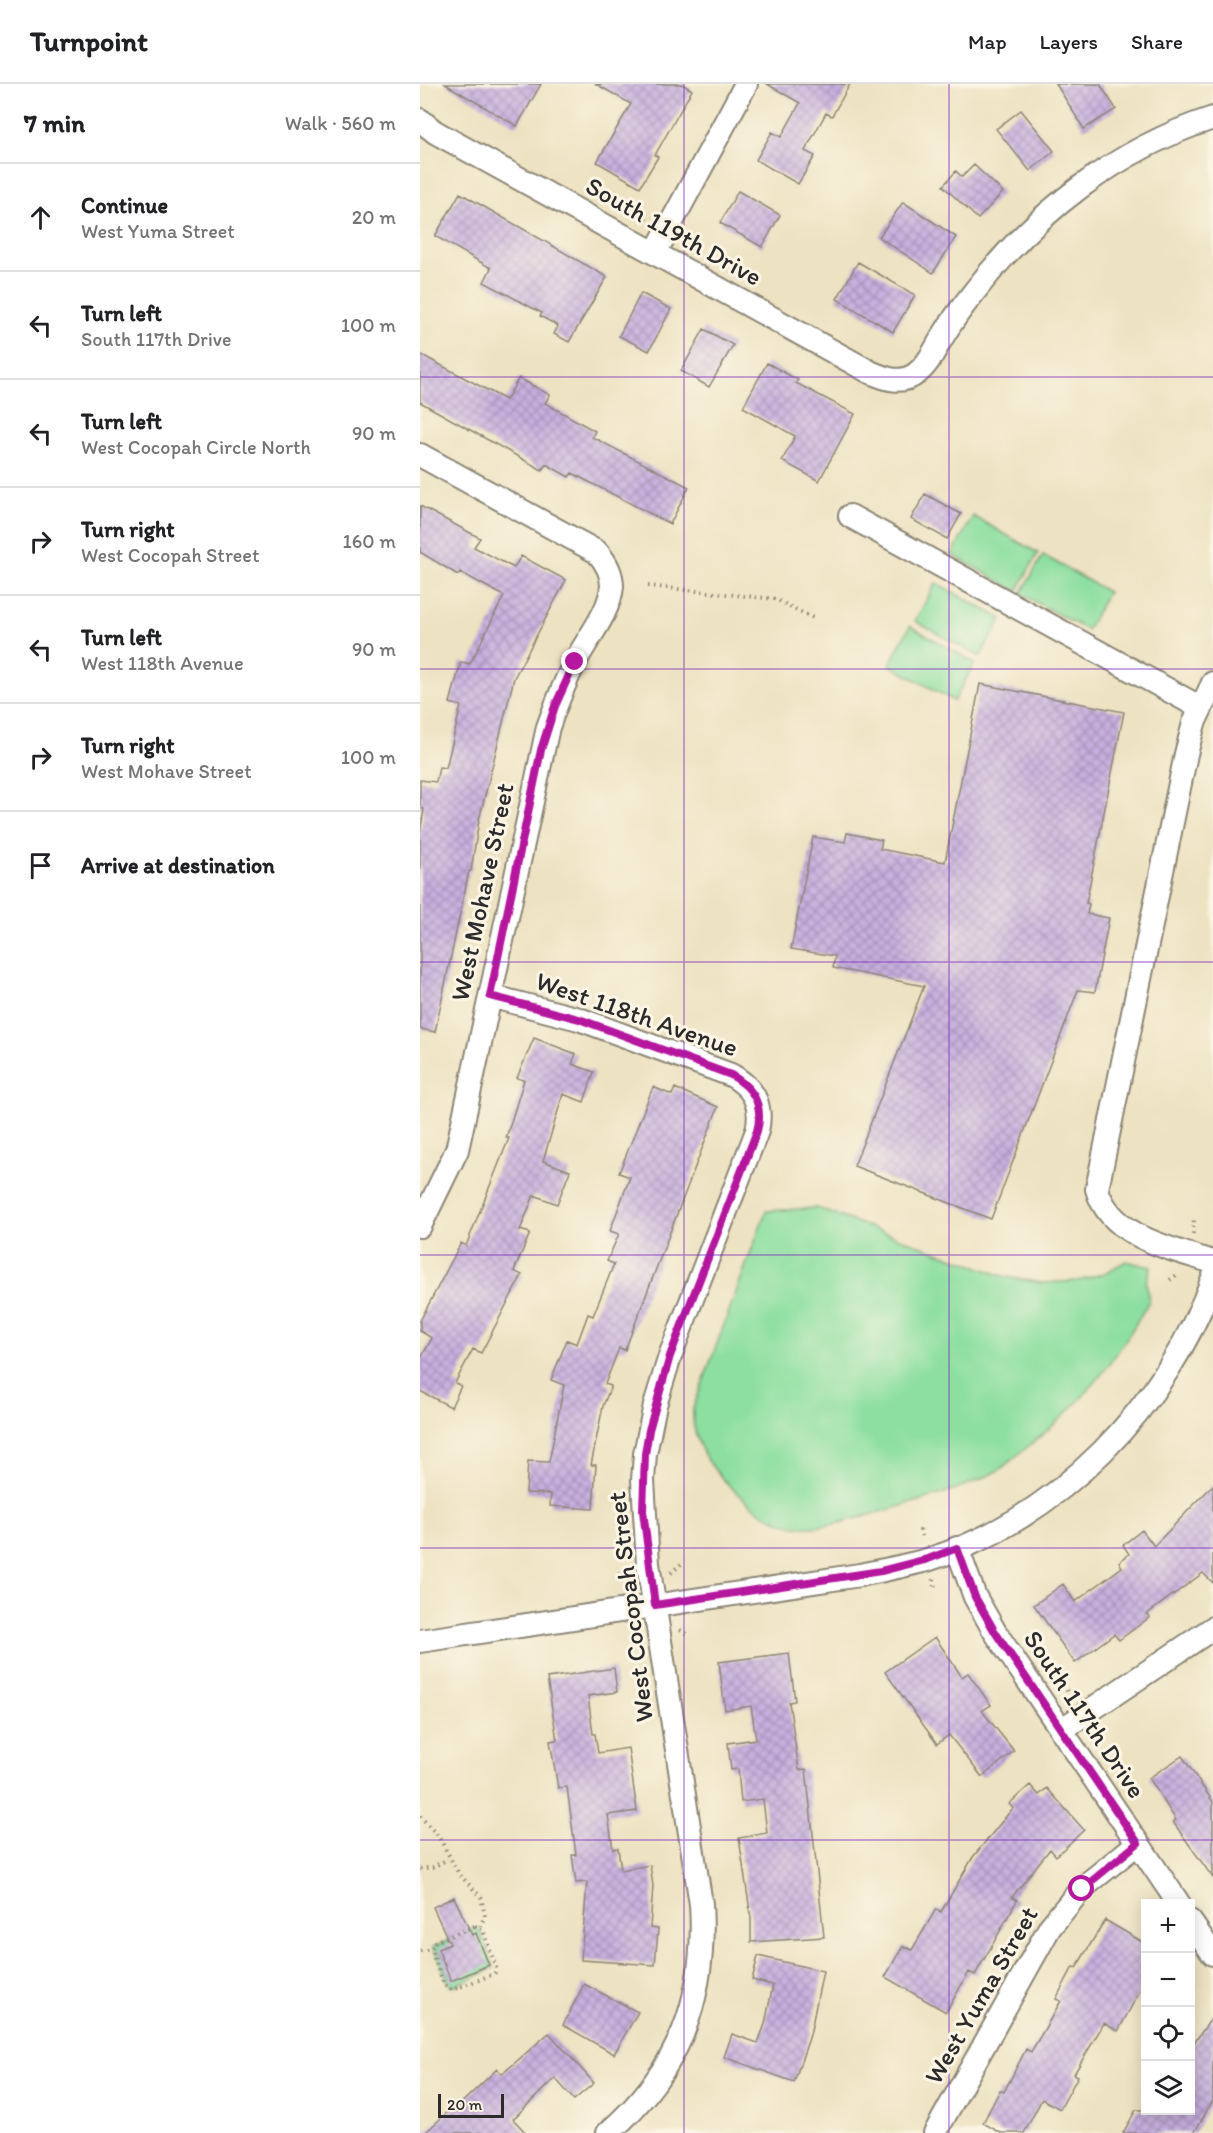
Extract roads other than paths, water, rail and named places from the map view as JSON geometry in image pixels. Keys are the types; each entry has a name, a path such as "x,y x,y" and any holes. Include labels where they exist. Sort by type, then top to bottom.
{"street":[{"path":"655,253 746,84"},
{"name":"South 119th Drive","path":"420,120 435,132 870,372 893,380 905,380 925,366 972,294 1040,219 1068,196 1118,162 1166,136 1213,118"},
{"name":"West Mohave Street","path":"420,454 597,552 606,562 611,574 609,600 564,683 541,750 457,1150 420,1226"},
{"path":"850,516 1201,708"},
{"path":"1213,683 1201,708 1186,754 1097,1190 1100,1203 1108,1214 1129,1230 1159,1244 1213,1262"},
{"name":"West 118th Avenue","path":"490,996 579,1019 731,1075 751,1089 757,1099"},
{"name":"West Cocopah Street","path":"608,2133 653,2086 677,2048 693,2004 702,1953 701,1905 655,1605 643,1511 645,1454 649,1430 670,1356 757,1131 760,1120 757,1099"},
{"path":"420,1641 871,1573 928,1559 957,1548 1005,1524 1057,1491 1118,1436 1164,1377 1195,1322 1213,1278"},
{"name":"South 117th Drive","path":"957,1548 985,1614 1176,1899"},
{"path":"1061,1730 1213,1628"},
{"name":"West Yuma Street","path":"935,2133 1050,1927 1088,1883 1138,1843"},
{"path":"1195,1927 1213,1954"}]}
